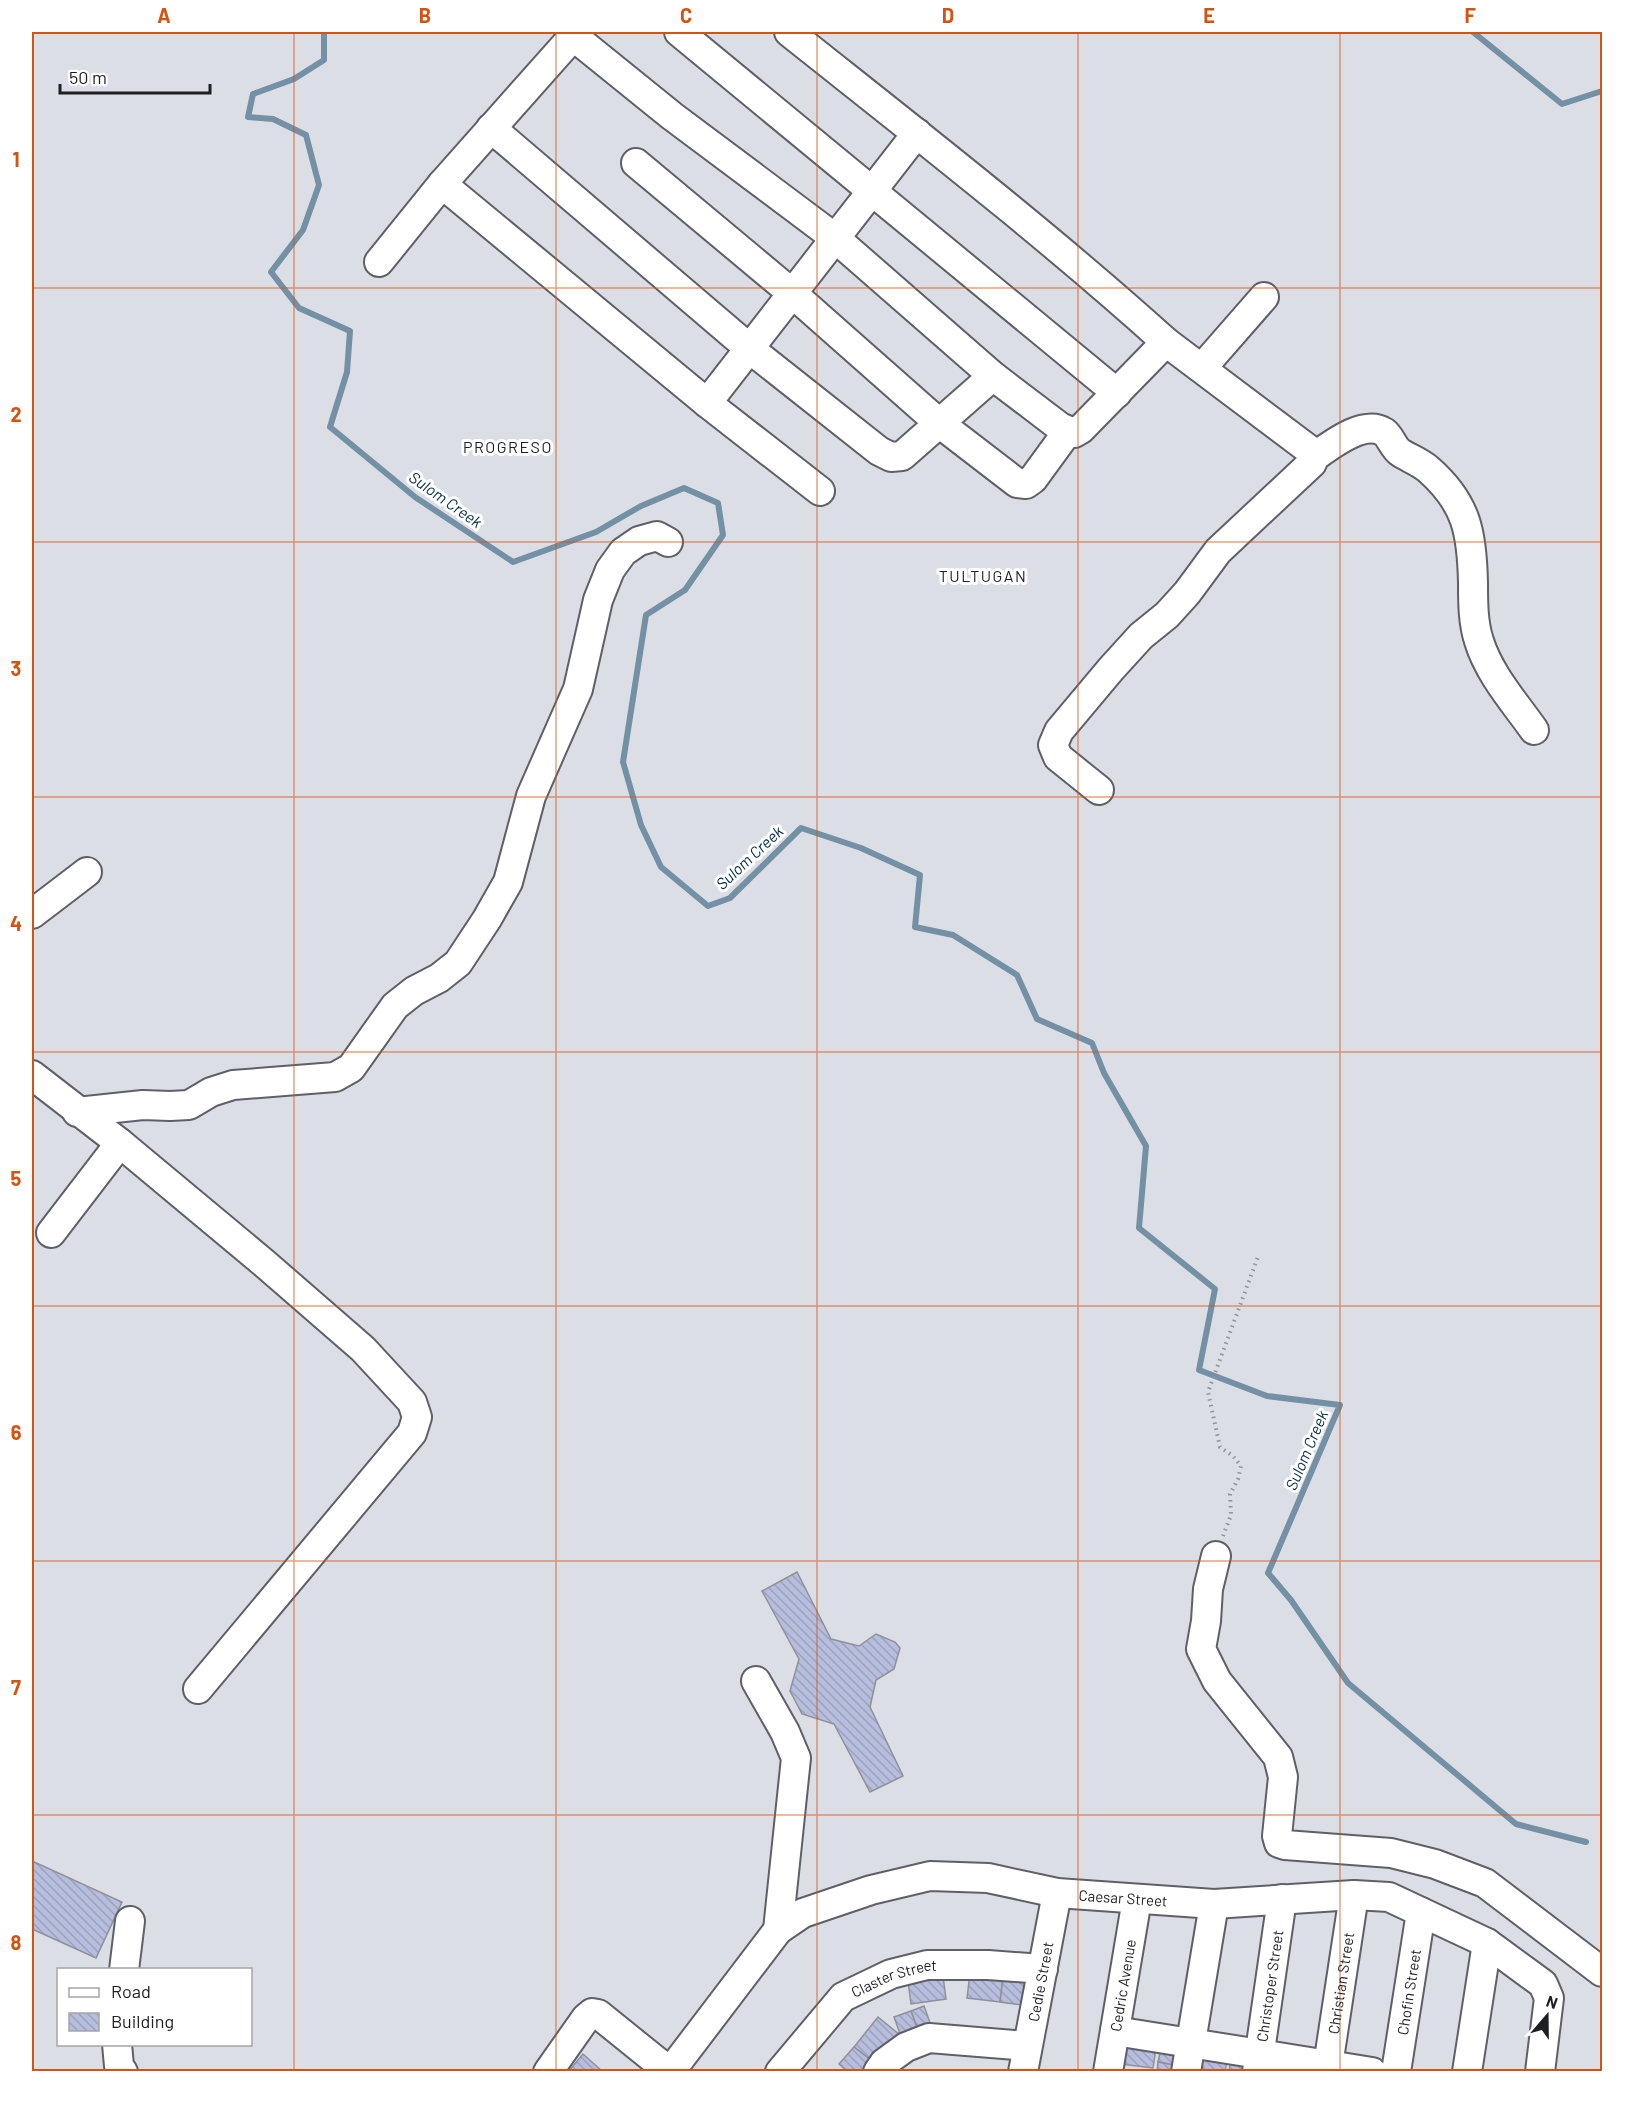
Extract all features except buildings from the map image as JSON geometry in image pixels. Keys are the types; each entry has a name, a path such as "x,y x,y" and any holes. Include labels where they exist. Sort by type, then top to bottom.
{"street":[{"path":"679,32 1117,393"},
{"path":"789,32 917,133 1166,342 1311,451 1314,457"},
{"path":"379,262 442,184 575,34 672,116 835,238 993,376 1068,431 1074,433 1081,429 1166,342"},
{"path":"491,128 750,349 879,451 891,457 902,456 993,376"},
{"path":"707,403 917,133"},
{"path":"636,163 793,294 939,423 1017,483 1026,484 1033,479 1068,431"},
{"path":"442,184 707,403 820,490"},
{"path":"1202,368 1264,297"},
{"path":"1099,790 1058,757 1053,745 1059,731 1141,636 1167,615 1187,593 1218,551 1312,464 1314,457 1346,435 1371,429 1383,431 1399,452 1427,468 1460,506 1468,527 1479,641 1492,669 1534,730"},
{"path":"78,1112 143,1105 189,1105 211,1092 233,1085 335,1077 351,1068 395,1006 458,963 488,919 507,882 531,796 578,689 598,600 610,570 623,552 639,540 657,536 668,542"},
{"path":"32,914 87,872"},
{"path":"32,1075 120,1143 363,1349 412,1402 417,1417 412,1433 198,1689"},
{"path":"51,1233 120,1143"},
{"path":"1216,1556 1208,1589 1206,1622 1201,1649 1217,1681 1278,1757 1283,1778 1277,1836 1279,1843 1391,1853 1435,1864 1485,1883 1602,1972"},
{"path":"756,1681 785,1732 796,1758 778,1930"},
{"name":"Caesar Street","path":"670,2072 778,1930 803,1912 871,1890 930,1876 988,1878 1058,1893 1214,1904 1354,1895 1389,1897 1486,1943 1544,1984 1549,1998 1540,2072"},
{"name":"Cedie Street","path":"1025,2059 1058,1893"},
{"name":"Christian Street","path":"1327,2068 1354,1895"},
{"name":"Cedric Avenue","path":"1108,2072 1137,1899"},
{"name":"Christoper Street","path":"1258,2063 1282,1899"},
{"path":"1186,2072 1214,1904"},
{"name":"Chofin Street","path":"1396,2072 1420,1912"},
{"path":"124,1968 130,1921"},
{"path":"1467,2072 1486,1943"},
{"name":"Claster Street","path":"780,2072 843,1997 891,1974 927,1965 988,1965 1043,1969"},
{"path":"548,2072 586,2018 592,2013 598,2014 670,2072"},
{"path":"1115,2031 1191,2043 1258,2063 1372,2072"},
{"path":"878,2072 884,2063 906,2047 929,2038 1025,2059"},
{"path":"117,2046 119,2066 123,2072"}],"path":[{"path":"1216,1556 1231,1515 1230,1494 1238,1479 1241,1466 1233,1456 1220,1447 1208,1392 1259,1254"}],"waterway":[{"name":"Sulom Creek","path":"324,32 324,60 294,79 253,94 248,117 273,119 306,135 319,185 303,230 271,272 299,308 350,331 347,372 330,427 415,497 513,562 596,532 641,506 684,488 718,503 723,535 685,590 646,615 623,762 641,825 661,867 708,906 730,898 801,828 861,848 920,875 915,927 953,935 1017,975 1037,1019 1092,1043 1104,1073 1146,1146 1139,1228 1215,1289 1199,1370 1267,1396 1340,1405 1268,1573 1291,1600 1348,1683 1516,1824 1586,1842"},
{"path":"1473,32 1562,104 1602,91"}],"district":[{"name":"PROGRESO","path":"508,446"},
{"name":"TULTUGAN","path":"983,575"}]}
